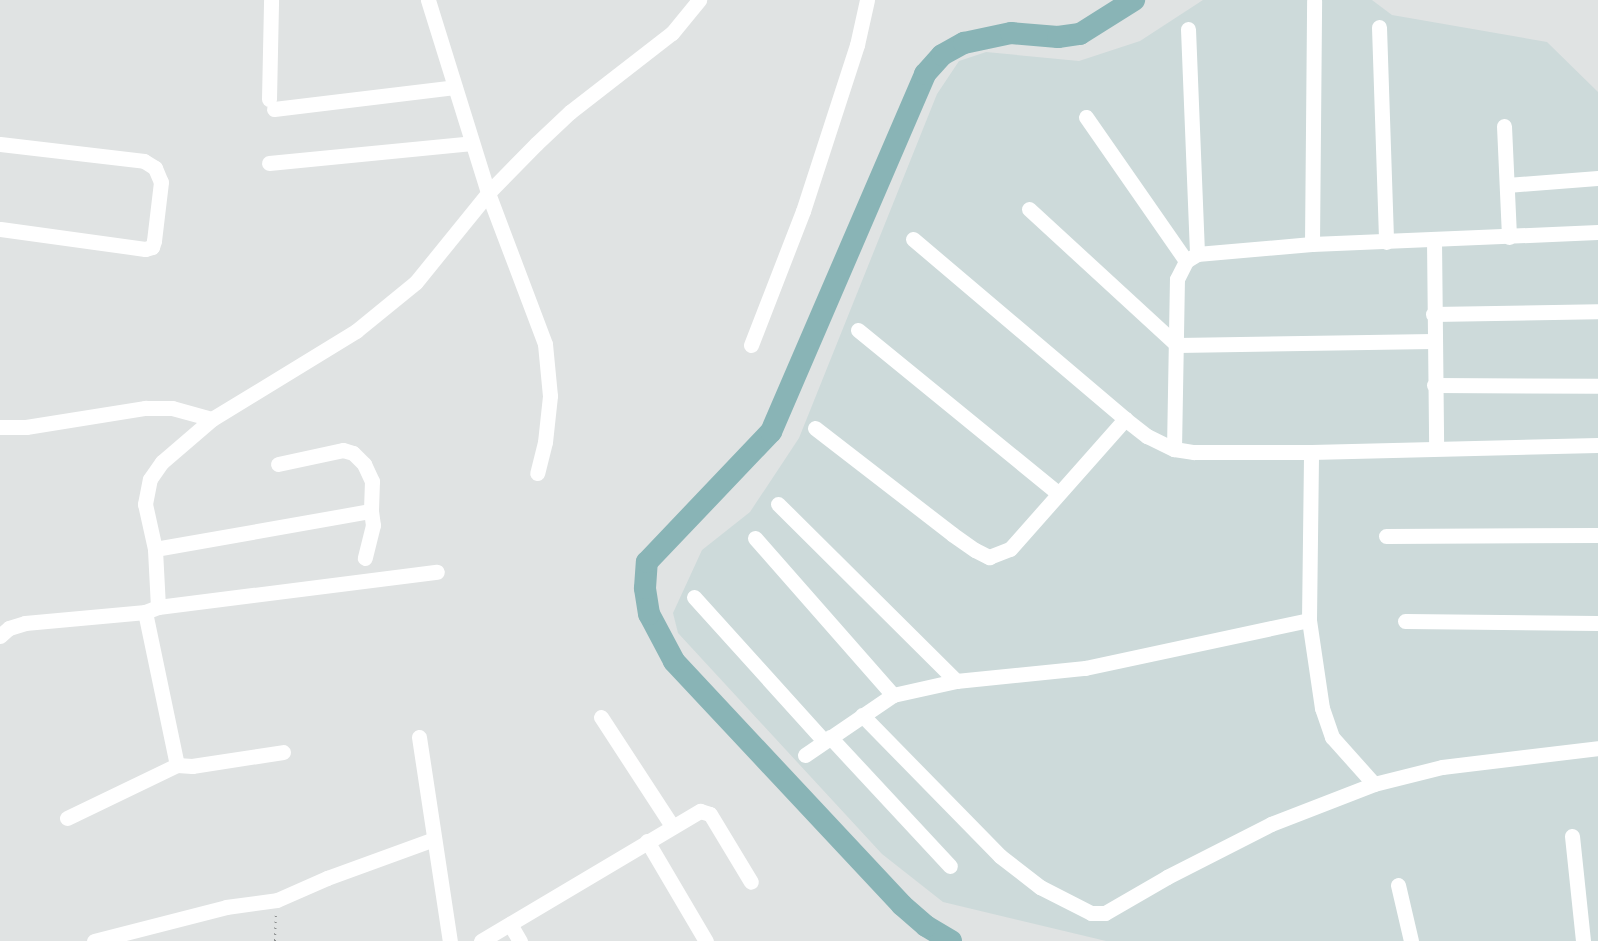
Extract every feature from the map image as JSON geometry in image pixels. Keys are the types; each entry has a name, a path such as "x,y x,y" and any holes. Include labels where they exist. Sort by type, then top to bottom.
{"street":[{"path":"271,0 272,104 455,87"},
{"path":"428,0 514,270 545,344 550,396 545,442 537,473"},
{"path":"177,765 151,610 155,549 145,504 150,479 162,462 212,420 356,331 416,282 488,193 570,112 672,33 699,0"},
{"path":"751,345 807,200 857,45 867,0"},
{"path":"1312,244 1314,1"},
{"path":"1380,27 1386,242"},
{"path":"1174,449 1177,279 1192,258 1188,29"},
{"path":"1086,117 1192,258"},
{"path":"1504,126 1509,237"},
{"path":"269,163 472,143"},
{"path":"0,144 144,160 155,168 161,182 152,247 145,249 0,229"},
{"path":"1507,185 1598,178"},
{"path":"1029,209 1177,345 1433,341"},
{"path":"1192,258 1312,244 1598,232"},
{"path":"913,239 1125,419 1147,436 1174,449 1194,452 1311,452 1598,445"},
{"path":"1434,240 1433,341 1436,448"},
{"path":"1433,315 1598,311"},
{"path":"858,330 1058,493"},
{"path":"1434,385 1598,386"},
{"path":"0,427 26,427 145,408 172,408 212,420"},
{"path":"815,428 967,545 989,557 1010,549 1125,419"},
{"path":"278,464 343,450 353,453 364,464 372,481 373,525 365,558"},
{"path":"1311,452 1310,620 1322,708 1332,737 1374,784"},
{"path":"778,504 956,681"},
{"path":"155,549 371,511"},
{"path":"1386,536 1598,535"},
{"path":"755,538 893,695"},
{"path":"0,636 9,628 25,623 151,610 437,572"},
{"path":"694,597 950,866"},
{"path":"805,755 893,695 956,681 1085,668 1310,620"},
{"path":"1405,621 1598,623"},
{"path":"862,715 1000,856 1040,887 1091,913 1105,913 1167,877 1271,824 1374,784 1442,767 1598,748"},
{"path":"601,717 672,826"},
{"path":"419,737 450,941"},
{"path":"67,818 177,765 192,766 283,752"},
{"path":"481,941 700,811 710,814 751,882"},
{"path":"1572,836 1583,941"},
{"path":"94,941 226,907 277,900 327,878 434,839"},
{"path":"647,841 706,941"},
{"path":"1398,885 1411,941"},
{"path":"510,924 520,941"}],"path":[{"path":"275,941 277,900"}],"shaded area":[{"path":"1203,0 1372,0 1392,15 1547,42 1598,92 1598,941 1106,941 943,902 882,854 678,633 673,613 702,550 750,512 799,438 937,94 959,61 986,52 1079,61 1140,41"}],"waterway":[{"path":"951,941 926,926 902,905 674,661 649,614 645,588 647,562 771,432 925,74 942,55 964,43 1011,33 1058,37 1080,34 1134,0"}]}
